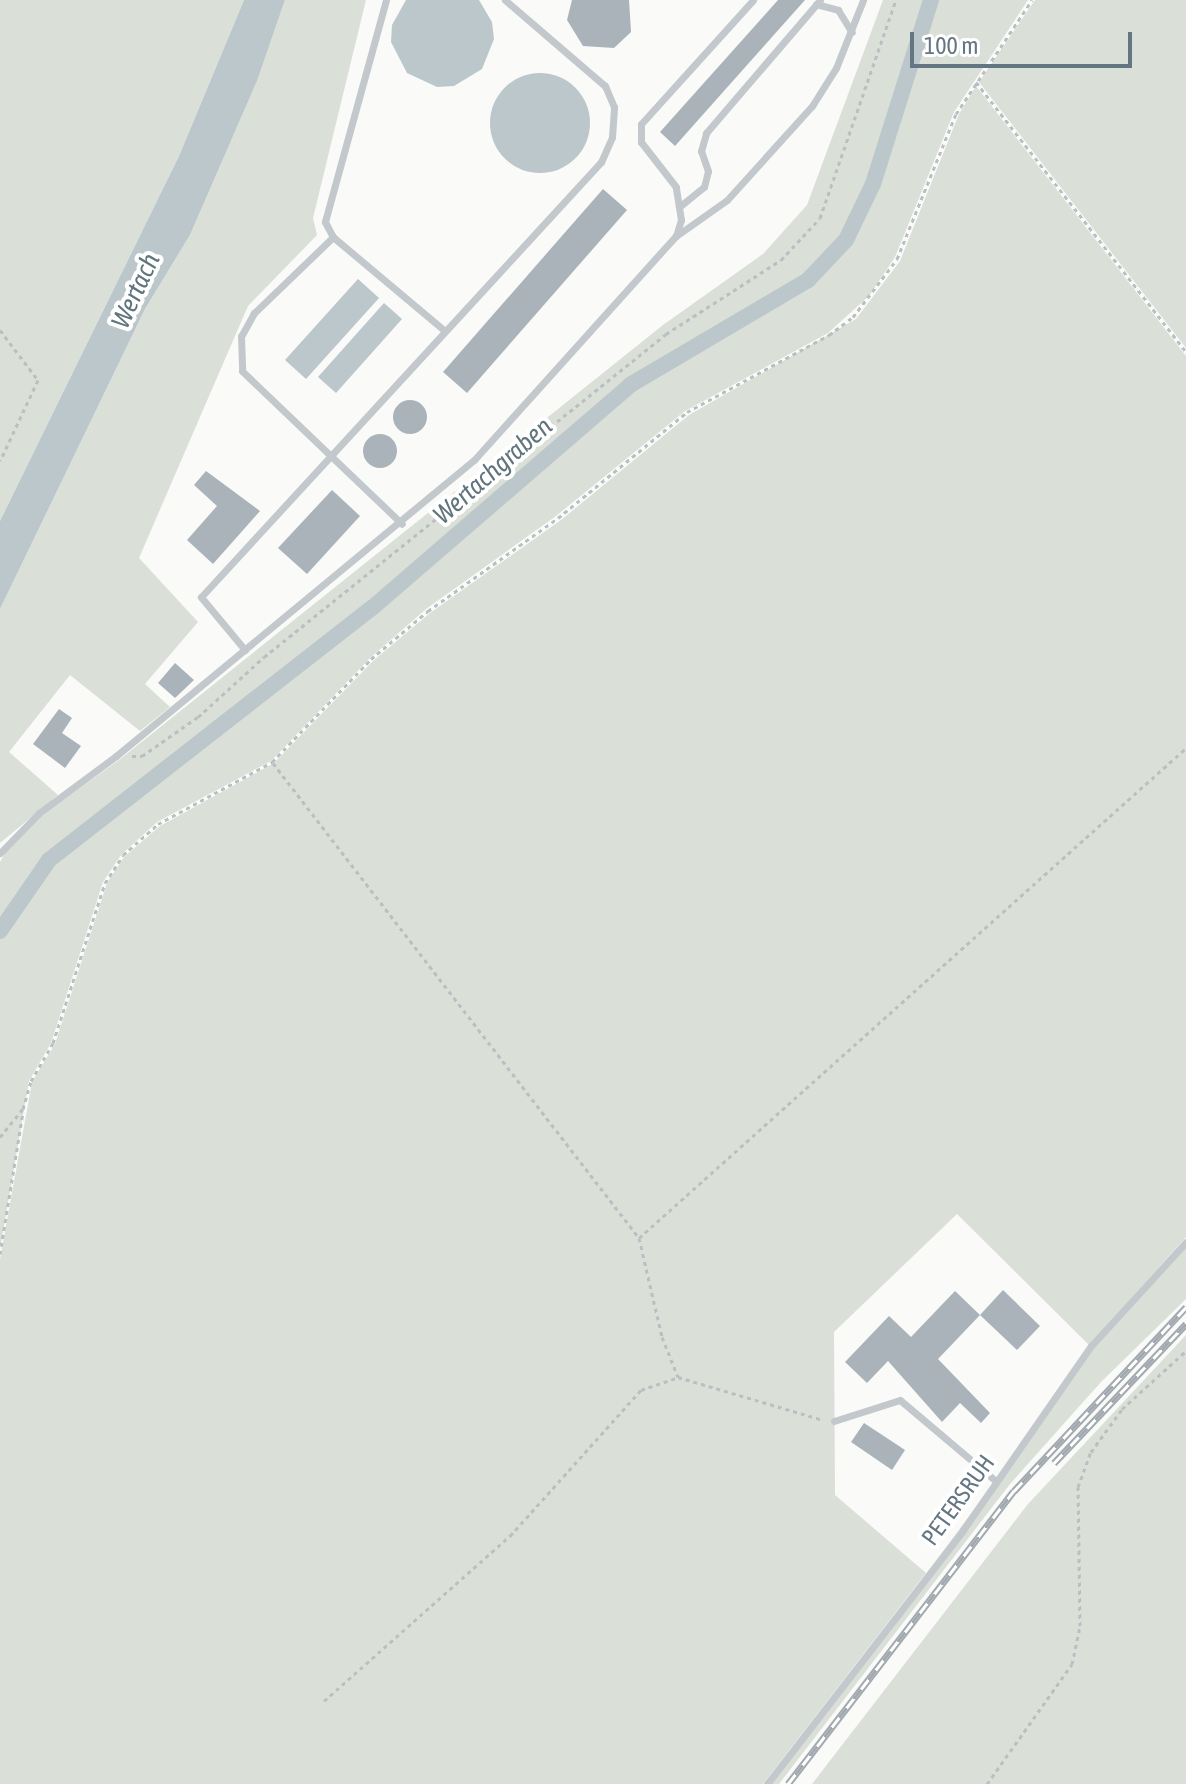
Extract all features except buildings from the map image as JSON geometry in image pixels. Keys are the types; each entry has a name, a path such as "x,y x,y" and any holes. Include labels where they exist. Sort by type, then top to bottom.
{"lane":[{"path":"386,0 325,222 333,237 445,331"},
{"path":"245,650 201,597 329,453 601,162 615,124 605,86 505,0"},
{"path":"676,236 679,207 676,187 641,142 641,124 753,0"},
{"path":"0,853 39,813 116,756 402,524 474,460 676,236 727,200 812,106 852,32 863,0"},
{"path":"679,207 704,187 708,171 701,151 706,133 818,2 838,10 852,32"},
{"path":"333,237 254,313 239,351 242,371 256,389 329,453 402,524"},
{"name":"PETERSRUH","path":"767,1784 996,1481 1091,1346 1186,1242"},
{"path":"834,1421 900,1400 996,1481"}],"path":[{"path":"116,756 142,756 198,717 299,628 666,334 781,260 820,218 896,0"},
{"path":"0,1254 23,1109 31,1081 53,1043 105,883 123,855 158,824 272,762 405,630 558,518 687,412 829,335 853,317 897,259 956,114 1032,0"},
{"path":"976,82 1186,352"},
{"path":"0,330 38,380 0,461"},
{"path":"639,1238 1186,748"},
{"path":"272,762 639,1238 662,1337 678,1377"},
{"path":"0,1137 23,1109"},
{"path":"987,1784 1072,1664 1080,1626 1078,1487 1091,1452 1122,1409 1186,1351"},
{"path":"324,1701 510,1536 641,1390 678,1377 814,1420 834,1421"}],"shaded area":[{"path":"0,0 244,0 179,156 0,521"},
{"path":"285,0 366,0 313,218 317,235 248,306 139,558 198,622 145,684 170,707 140,731 70,675 9,752 58,795 0,843 0,609 145,309 190,235 257,81"},
{"path":"883,0 1028,0 954,112 895,257 869,296 828,333 685,411 556,516 426,609 370,658 271,761 157,822 121,855 103,882 51,1043 29,1081 0,1249 0,862 5,853 41,816 119,760 663,325 763,254 807,205"},
{"path":"1035,0 1186,0 1186,348 979,82"},
{"path":"976,86 1186,356 1186,1237 1089,1345 957,1214 834,1332 835,1495 926,1573 763,1784 0,1784 0,1259 32,1082 55,1044 107,883 124,857 160,826 274,763 373,661 430,613 561,520 689,415 856,319 900,261 959,114"},
{"path":"1186,1247 1186,1299 1101,1382 1010,1484 779,1784 770,1784 1094,1348"},
{"path":"1186,1335 1186,1784 812,1784 1028,1504"}],"water":[{"name":"Wertach","path":"244,0 285,0 257,81 190,235 145,309 0,609 0,521 179,156"},
{"path":"406,0 479,0 492,22 494,39 482,69 454,86 437,87 407,73 391,42 392,25"},
{"path":"540,73 559,77 575,88 586,104 590,123 586,142 575,158 559,169 540,173 521,169 505,158 494,142 490,123 494,104 505,88 521,77"},
{"path":"358,279 379,298 306,379 285,360"},
{"path":"384,303 402,319 336,393 318,377"}],"waterway":[{"name":"Wertachgraben","path":"0,931 49,860 372,608 630,385 808,280 846,240 873,184 931,0"}],"railway":[{"path":"788,1784 1014,1491 1186,1307"},
{"path":"1054,1463 1186,1324"}]}
